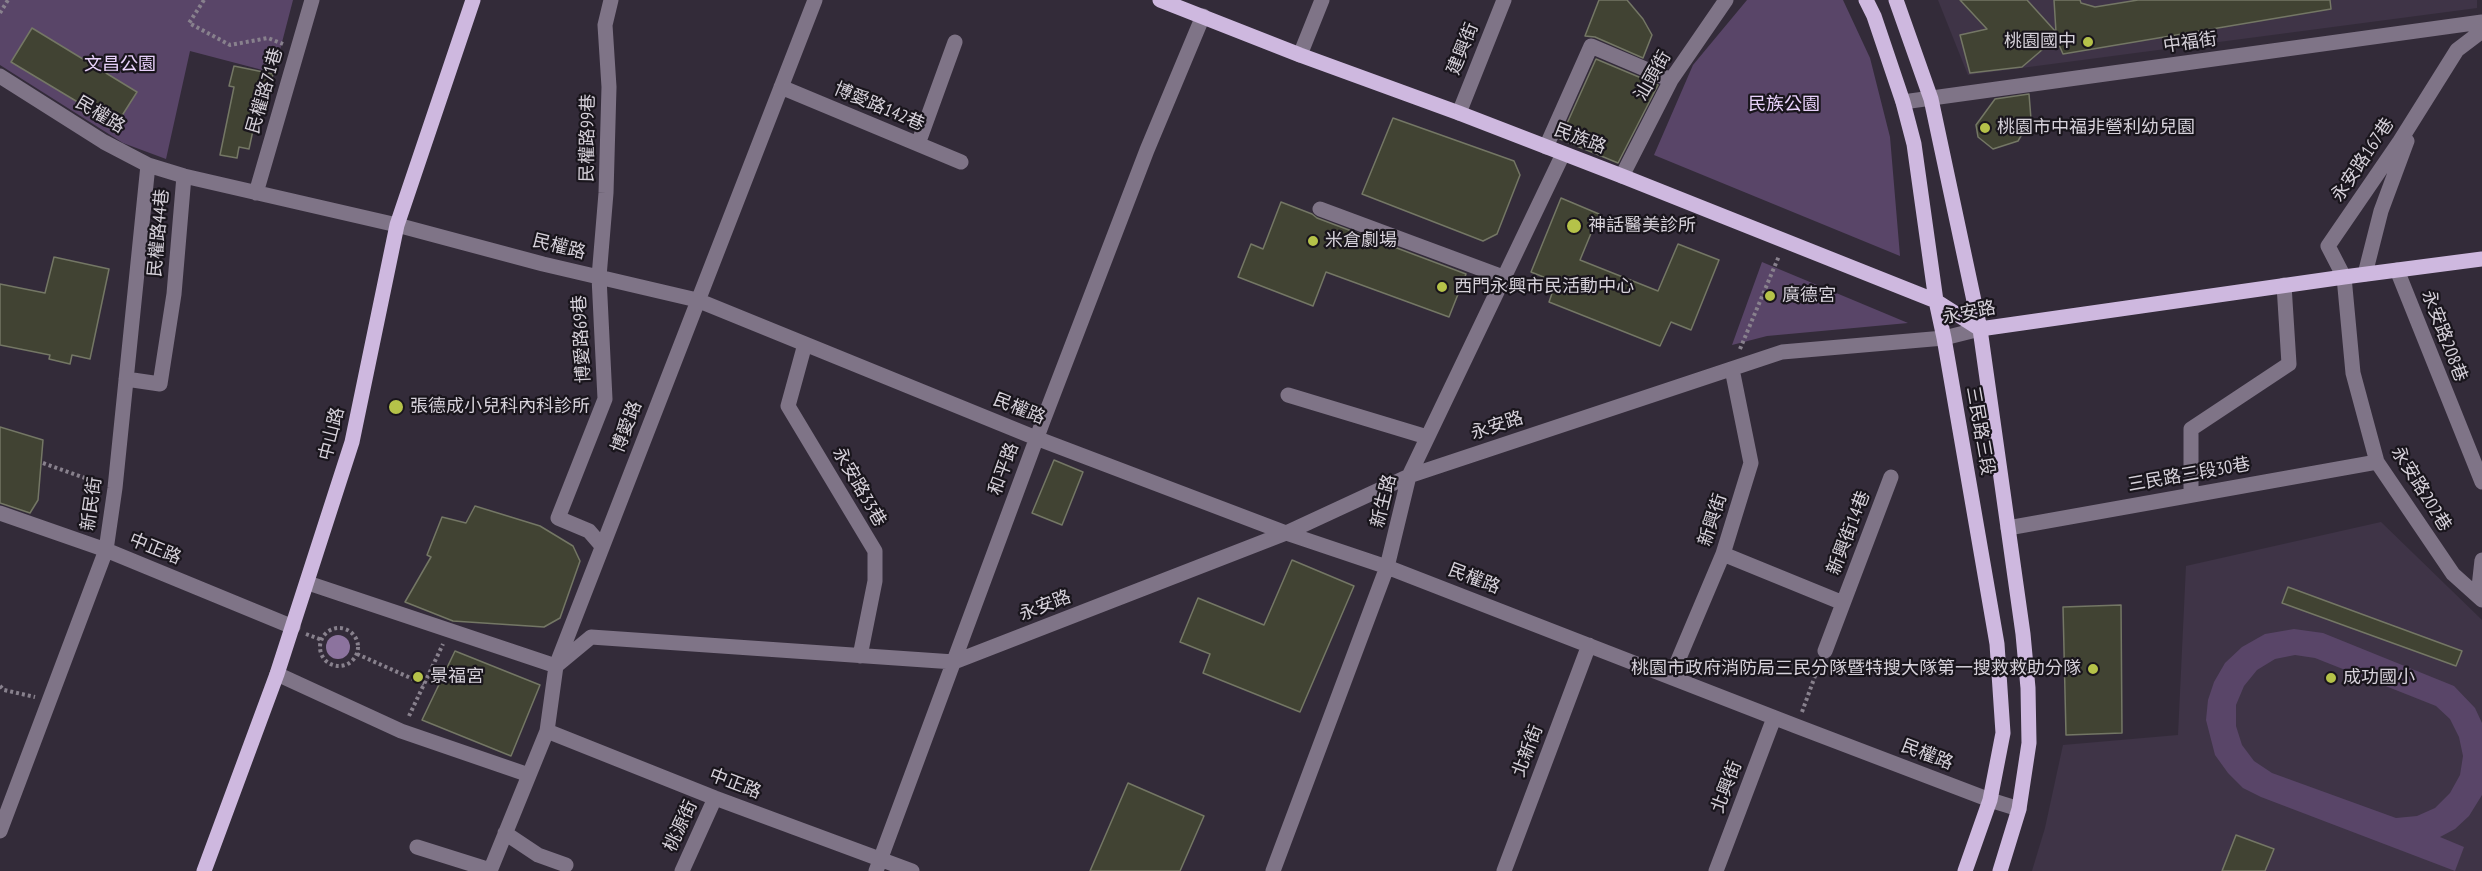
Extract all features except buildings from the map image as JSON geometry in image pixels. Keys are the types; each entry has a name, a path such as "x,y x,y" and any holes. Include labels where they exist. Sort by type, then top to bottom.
{"main road":[{"name":"中山路","path":"204,871 277,674 297,629 308,583 352,442 397,225 473,0"},
{"name":"民族路","path":"1160,0 1300,56 1459,113 1622,176 1936,301 1980,329"},
{"name":"三民路三段","path":"1866,0 1874,16 1903,102 1914,144 1936,301 1997,644 2003,733 1990,800 1965,871"},
{"name":"三民路三段","path":"1896,0 1931,99 1980,329 2028,688 2029,743 2019,808 2000,871"},
{"name":"永安路","path":"1980,329 2482,259"}],"street":[{"name":"民權路71巷","path":"256,194 312,0"},
{"name":"民權路99巷","path":"599,277 606,193 609,87 605,25 611,0"},
{"name":"博愛路","path":"490,870 547,731 556,666 815,0"},
{"path":"1300,56 1322,0"},
{"name":"建興街","path":"1459,113 1504,0"},
{"name":"汕頭街","path":"1622,176 1671,80 1726,0"},
{"name":"和平路","path":"878,865 1036,438 1147,150 1203,16"},
{"name":"中福街","path":"1903,102 2482,22"},
{"path":"2416,115 2457,50 2482,31"},
{"path":"918,144 955,42"},
{"path":"1546,147 1591,46 1671,80"},
{"name":"民權路","path":"0,76 104,142 148,165 256,194 397,225 697,300 1036,438 1286,533 1387,567 1774,718 1990,800 2019,808"},
{"name":"博愛路142巷","path":"781,87 962,162"},
{"name":"永安路167巷","path":"2365,274 2381,211 2416,115"},
{"name":"永安路167巷","path":"2344,277 2328,246 2416,115"},
{"name":"新生路","path":"1273,871 1387,567 1409,476 1563,154"},
{"name":"新民街","path":"0,831 106,550 115,488 148,165"},
{"name":"民權路44巷","path":"126,380 160,384 174,294 184,176"},
{"path":"1320,209 1503,277"},
{"name":"永安路208巷","path":"2397,270 2482,482"},
{"name":"博愛路69巷","path":"599,277 604,399 558,518 589,531 602,546"},
{"name":"永安路202巷","path":"2344,277 2353,373 2377,462 2453,574 2480,598"},
{"path":"2190,494 2191,429 2289,364 2284,285"},
{"name":"永安路","path":"556,666 591,637 954,662 1286,533 1409,476 1782,352 1944,338 1980,329"},
{"name":"永安路33巷","path":"805,344 789,406 875,552 875,581 860,656"},
{"name":"新興街","path":"1671,677 1723,555 1751,463 1732,369"},
{"path":"1288,395 1427,437"},
{"name":"三民路三段30巷","path":"2008,528 2377,462"},
{"name":"新興街14巷","path":"1825,651 1891,477"},
{"name":"中正路","path":"0,513 106,550 297,629"},
{"name":"新興街14巷","path":"1723,555 1844,603"},
{"path":"2480,598 2482,560"},
{"path":"308,583 556,666"},
{"name":"北新街","path":"1504,871 1589,645"},
{"path":"277,674 401,731 529,775"},
{"name":"北興街","path":"1716,871 1774,718"},
{"name":"中正路","path":"547,731 878,865 912,871"},
{"name":"桃源街","path":"682,871 715,798"},
{"path":"505,833 538,855 566,865"},
{"path":"417,846 490,870"}],"path":[{"path":"0,14 8,0"},
{"path":"204,0 189,23 230,45 268,38 298,49"},
{"path":"1732,369 1785,241"},
{"path":"43,463 115,488"},
{"path":"335,628 348,630 357,640 357,654 350,663 332,665 321,652 322,640 335,628"},
{"path":"297,629 322,640"},
{"path":"401,731 450,630"},
{"path":"1796,726 1825,651"},
{"path":"357,654 424,684"},
{"path":"0,686 4,690 50,700"}],"shaded area":[{"name":"桃園國中","path":"1938,0 2477,0 2477,8 1968,75"},
{"name":"成功國小","path":"2381,522 2482,620 2482,871 2032,871 2045,828 2063,745 2178,735 2186,566"},
{"path":"338,635 347,638 350,647 347,656 338,659 329,656 326,647 329,638"}],"green space":[{"name":"文昌公園","path":"0,0 293,0 274,73 190,51 166,159 123,143 0,65"},
{"name":"民族公園","path":"1747,0 1843,0 1870,58 1890,137 1900,256 1654,155 1693,65"},
{"path":"1762,262 1908,323 1767,336 1732,345"},
{"path":"2294,629 2323,633 2454,686 2475,708 2482,723 2482,795 2469,816 2455,829 2440,837 2464,847 2455,871 2261,797 2243,788 2228,773 2215,755 2206,720 2208,700 2214,682 2225,663 2242,647 2265,634","holes":["2295,655 2315,658 2436,706 2450,719 2459,737 2463,756 2460,775 2450,793 2435,808 2417,816 2396,818 2272,773 2254,761 2242,745 2236,726 2236,705 2244,686 2257,670 2275,659"]}],"place":[{"name":"桃園國中","path":"2088,42"},
{"name":"桃園市中福非營利幼兒園","path":"1985,128"},
{"name":"神話醫美診所","path":"1574,226"},
{"name":"米倉劇場","path":"1313,241"},
{"name":"西門永興市民活動中心","path":"1442,287"},
{"name":"廣德宮","path":"1770,296"},
{"name":"張德成小兒科內科診所","path":"396,407"},
{"name":"桃園市政府消防局三民分隊暨特搜大隊第一搜救救助分隊","path":"2093,669"},
{"name":"景福宮","path":"418,677"},
{"name":"成功國小","path":"2331,678"}]}
